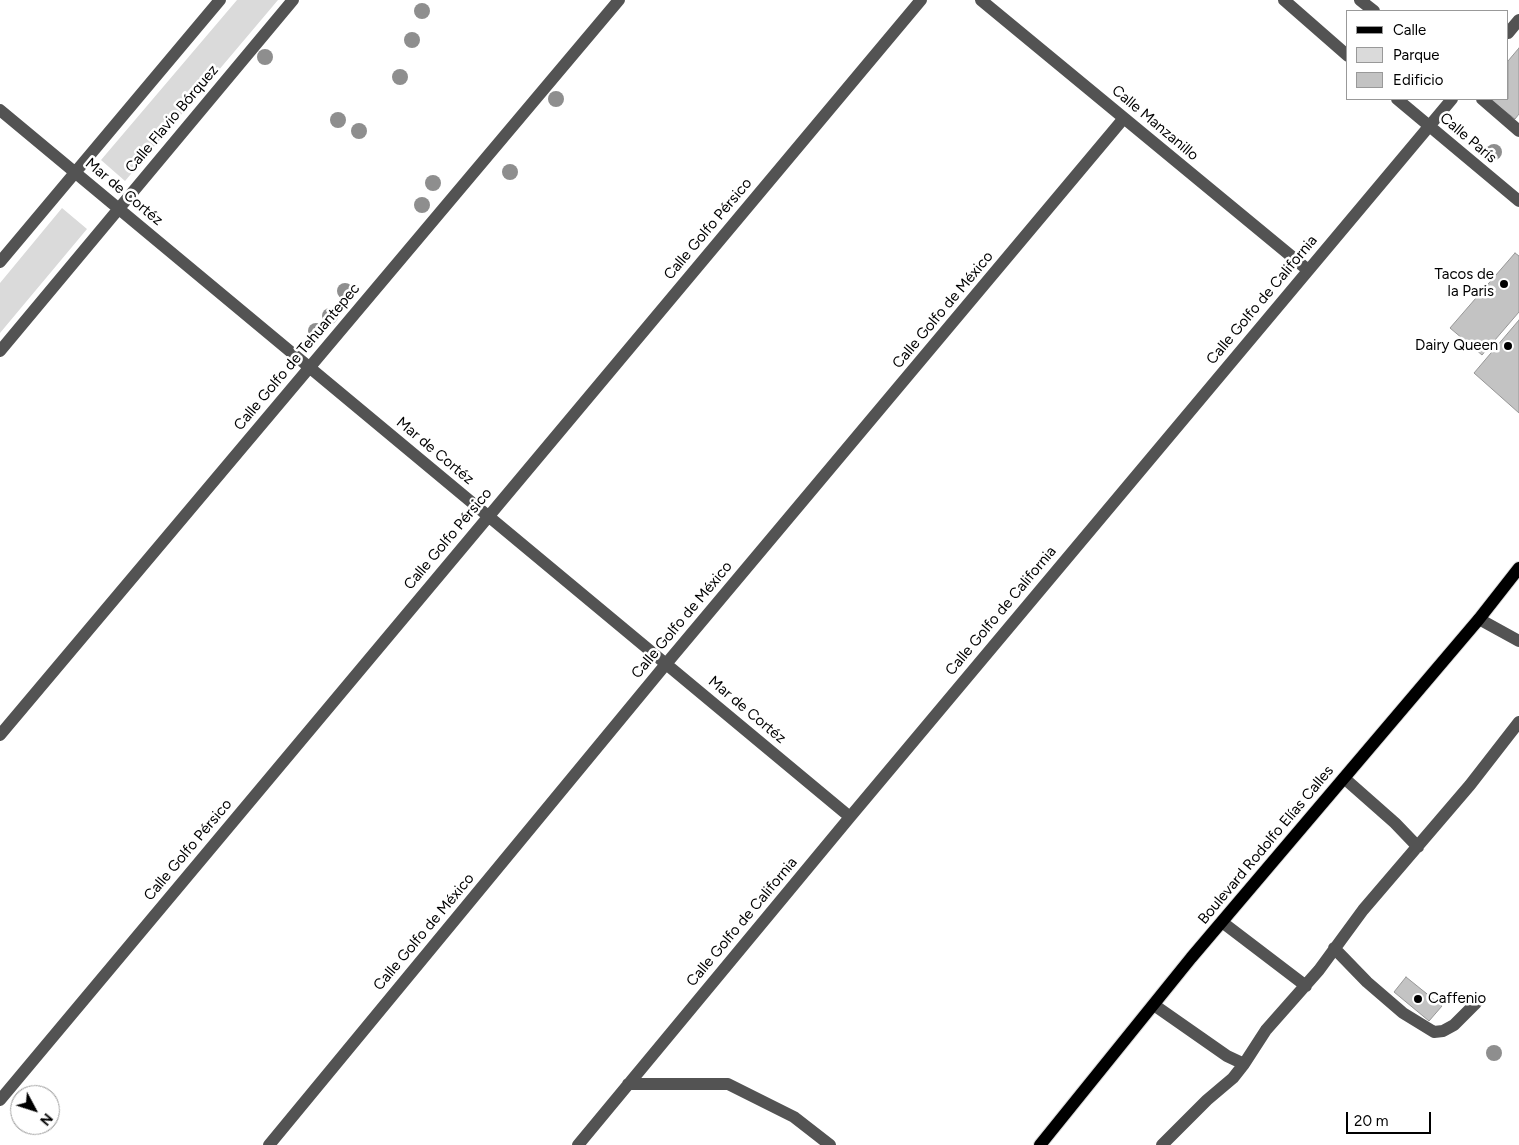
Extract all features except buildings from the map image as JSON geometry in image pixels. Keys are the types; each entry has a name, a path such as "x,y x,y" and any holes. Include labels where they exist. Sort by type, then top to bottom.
{"main road":[{"name":"Boulevard Rodolfo Elías Calles","path":"1040,1145 1222,922 1519,568"}],"street":[{"path":"0,262 220,0"},
{"name":"Calle Flavio Bórquez","path":"0,351 292,0"},
{"name":"Calle Golfo de Tehuantepec","path":"0,735 619,0"},
{"name":"Calle Golfo Pérsico","path":"0,1100 922,0"},
{"name":"Calle Manzanillo","path":"981,0 1308,270"},
{"path":"1360,0 1373,10"},
{"path":"1288,1 1346,54"},
{"path":"1509,32 1519,20"},
{"name":"Calle París","path":"1398,100 1519,201"},
{"name":"Calle Golfo de California","path":"578,1145 850,817 1451,100"},
{"path":"1483,100 1519,131"},
{"name":"Mar de Cortéz","path":"0,110 850,817"},
{"name":"Calle Golfo de México","path":"269,1145 666,664 1124,118"},
{"path":"1478,618 1519,641"},
{"path":"1162,1145 1207,1100 1233,1078 1266,1030 1306,986 1363,910 1418,848 1491,760 1519,722"},
{"path":"1344,778 1396,823 1418,848"},
{"path":"1222,922 1306,986"},
{"path":"1334,948 1367,982 1403,1013 1434,1032 1442,1031 1454,1025 1476,1003"},
{"path":"1154,1005 1228,1056 1244,1064"},
{"path":"628,1084 728,1084 794,1117 830,1145"}],"green space":[{"path":"237,0 278,0 125,181 101,160"},
{"path":"62,208 87,229 0,333 0,283"}],"place":[{"name":"Tacos de la Paris","path":"1504,284"},
{"name":"Dairy Queen","path":"1508,346"},
{"name":"Caffenio","path":"1418,999"}]}
